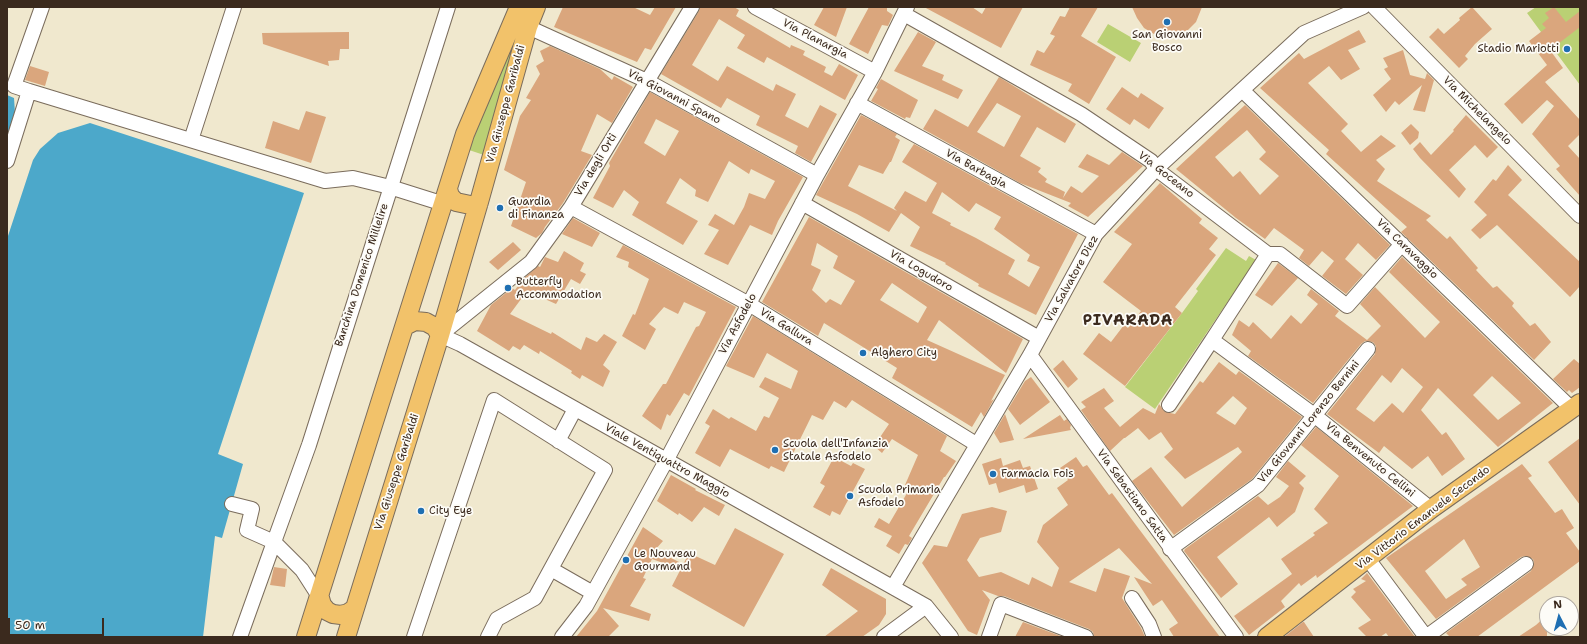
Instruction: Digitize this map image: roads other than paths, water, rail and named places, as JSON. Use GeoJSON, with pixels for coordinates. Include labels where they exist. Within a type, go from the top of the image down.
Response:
{"type":"FeatureCollection","features":[{"type":"Feature","properties":{"kind":"main road","name":"Via Giuseppe Garibaldi"},"geometry":{"type":"LineString","coordinates":[[306,637],[320,598],[465,134],[519,7]]}},
{"type":"Feature","properties":{"kind":"main road","name":"Via Giuseppe Garibaldi"},"geometry":{"type":"LineString","coordinates":[[346,637],[440,335],[528,27],[536,7]]}},
{"type":"Feature","properties":{"kind":"main road"},"geometry":{"type":"LineString","coordinates":[[502,48],[508,45],[513,46],[517,48],[520,56]]}},
{"type":"Feature","properties":{"kind":"main road"},"geometry":{"type":"LineString","coordinates":[[473,223],[472,218],[468,215],[452,210],[445,211],[444,203],[450,196],[456,202],[476,206],[479,202]]}},
{"type":"Feature","properties":{"kind":"main road"},"geometry":{"type":"LineString","coordinates":[[405,326],[415,321],[426,322],[435,327],[440,335]]}},
{"type":"Feature","properties":{"kind":"main road","name":"Via Vittorio Emanuele Secondo"},"geometry":{"type":"LineString","coordinates":[[1267,637],[1431,509],[1576,406]]}},
{"type":"Feature","properties":{"kind":"main road"},"geometry":{"type":"LineString","coordinates":[[320,598],[322,605],[327,611],[334,614],[348,614],[354,609]]}},
{"type":"Feature","properties":{"kind":"street"},"geometry":{"type":"LineString","coordinates":[[42,7],[14,86],[325,181],[354,178],[444,203]]}},
{"type":"Feature","properties":{"kind":"street"},"geometry":{"type":"LineString","coordinates":[[191,140],[234,7]]}},
{"type":"Feature","properties":{"kind":"street","name":"Banchina Domenico Millelire"},"geometry":{"type":"LineString","coordinates":[[240,637],[309,445],[448,7]]}},
{"type":"Feature","properties":{"kind":"street","name":"Via degli Orti"},"geometry":{"type":"LineString","coordinates":[[440,335],[531,262],[571,207],[692,7]]}},
{"type":"Feature","properties":{"kind":"street","name":"Via Planargia"},"geometry":{"type":"LineString","coordinates":[[755,7],[875,72]]}},
{"type":"Feature","properties":{"kind":"street","name":"Via Salvatore Diez"},"geometry":{"type":"LineString","coordinates":[[893,587],[976,444],[1030,355],[1096,234],[1156,169],[1304,33],[1363,7]]}},
{"type":"Feature","properties":{"kind":"street","name":"Via Michelangelo"},"geometry":{"type":"LineString","coordinates":[[1374,7],[1580,216]]}},
{"type":"Feature","properties":{"kind":"street","name":"Via Asfodelo"},"geometry":{"type":"LineString","coordinates":[[562,637],[586,606],[666,461],[817,175],[875,72],[905,11]]}},
{"type":"Feature","properties":{"kind":"street","name":"Via Goceano"},"geometry":{"type":"LineString","coordinates":[[905,11],[1081,114],[1151,161],[1156,169],[1268,254],[1280,254],[1347,306],[1402,244]]}},
{"type":"Feature","properties":{"kind":"street","name":"Via Giovanni Spano"},"geometry":{"type":"LineString","coordinates":[[528,27],[647,81],[817,175]]}},
{"type":"Feature","properties":{"kind":"street","name":"Via Caravaggio"},"geometry":{"type":"LineString","coordinates":[[1242,90],[1402,244],[1576,406]]}},
{"type":"Feature","properties":{"kind":"street"},"geometry":{"type":"LineString","coordinates":[[7,161],[29,91]]}},
{"type":"Feature","properties":{"kind":"street","name":"Via Barbagia"},"geometry":{"type":"LineString","coordinates":[[857,103],[1096,234]]}},
{"type":"Feature","properties":{"kind":"street","name":"Via Logudoro"},"geometry":{"type":"LineString","coordinates":[[802,204],[1039,338]]}},
{"type":"Feature","properties":{"kind":"street","name":"Via Gallura"},"geometry":{"type":"LineString","coordinates":[[571,207],[749,304],[976,444]]}},
{"type":"Feature","properties":{"kind":"street"},"geometry":{"type":"LineString","coordinates":[[1169,405],[1268,254]]}},
{"type":"Feature","properties":{"kind":"street","name":"Viale Ventiquattro Maggio"},"geometry":{"type":"LineString","coordinates":[[440,335],[460,344],[926,606]]}},
{"type":"Feature","properties":{"kind":"street","name":"Via Benvenuto Cellini"},"geometry":{"type":"LineString","coordinates":[[1212,340],[1314,416],[1431,509]]}},
{"type":"Feature","properties":{"kind":"street","name":"Via Giovanni Lorenzo Bernini"},"geometry":{"type":"LineString","coordinates":[[1170,549],[1258,485],[1368,349]]}},
{"type":"Feature","properties":{"kind":"street","name":"Via Sebastiano Satta"},"geometry":{"type":"LineString","coordinates":[[1030,355],[1170,549],[1236,637]]}},
{"type":"Feature","properties":{"kind":"street"},"geometry":{"type":"LineString","coordinates":[[414,637],[494,400],[605,470],[535,598],[497,619],[488,637]]}},
{"type":"Feature","properties":{"kind":"street"},"geometry":{"type":"LineString","coordinates":[[558,440],[575,409]]}},
{"type":"Feature","properties":{"kind":"street"},"geometry":{"type":"LineString","coordinates":[[232,504],[252,509],[247,530],[274,542],[302,570],[320,598]]}},
{"type":"Feature","properties":{"kind":"street"},"geometry":{"type":"LineString","coordinates":[[1368,559],[1426,637],[1526,564]]}},
{"type":"Feature","properties":{"kind":"street"},"geometry":{"type":"LineString","coordinates":[[551,568],[593,593]]}},
{"type":"Feature","properties":{"kind":"street"},"geometry":{"type":"LineString","coordinates":[[1132,598],[1149,624],[1154,637]]}},
{"type":"Feature","properties":{"kind":"street"},"geometry":{"type":"LineString","coordinates":[[989,637],[1000,604],[1086,637]]}},
{"type":"Feature","properties":{"kind":"street"},"geometry":{"type":"LineString","coordinates":[[884,637],[926,606],[951,637]]}},
{"type":"Feature","properties":{"kind":"water"},"geometry":{"type":"Polygon","coordinates":[[[7,95],[14,98],[15,113],[7,137],[7,95]]]}},
{"type":"Feature","properties":{"kind":"water"},"geometry":{"type":"Polygon","coordinates":[[[90,123],[304,193],[218,454],[243,464],[222,538],[215,536],[203,637],[7,637],[7,239],[33,160],[40,149],[58,133],[90,123]]]}},
{"type":"Feature","properties":{"kind":"place","name":"San Giovanni Bosco"},"geometry":{"type":"Point","coordinates":[1167,22]}},
{"type":"Feature","properties":{"kind":"place","name":"Stadio Mariotti"},"geometry":{"type":"Point","coordinates":[1567,49]}},
{"type":"Feature","properties":{"kind":"place","name":"Guardia di Finanza"},"geometry":{"type":"Point","coordinates":[500,208]}},
{"type":"Feature","properties":{"kind":"place","name":"Butterfly Accommodation"},"geometry":{"type":"Point","coordinates":[508,288]}},
{"type":"Feature","properties":{"kind":"place","name":"Alghero City"},"geometry":{"type":"Point","coordinates":[863,353]}},
{"type":"Feature","properties":{"kind":"place","name":"Scuola dell'Infanzia Statale Asfodelo"},"geometry":{"type":"Point","coordinates":[775,450]}},
{"type":"Feature","properties":{"kind":"place","name":"Farmacia Fois"},"geometry":{"type":"Point","coordinates":[993,474]}},
{"type":"Feature","properties":{"kind":"place","name":"Scuola Primaria Asfodelo"},"geometry":{"type":"Point","coordinates":[850,496]}},
{"type":"Feature","properties":{"kind":"place","name":"City Eye"},"geometry":{"type":"Point","coordinates":[421,511]}},
{"type":"Feature","properties":{"kind":"place","name":"Le Nouveau Gourmand"},"geometry":{"type":"Point","coordinates":[626,560]}},
{"type":"Feature","properties":{"kind":"district","name":"PIVARADA"},"geometry":{"type":"Point","coordinates":[1128,321]}}]}
